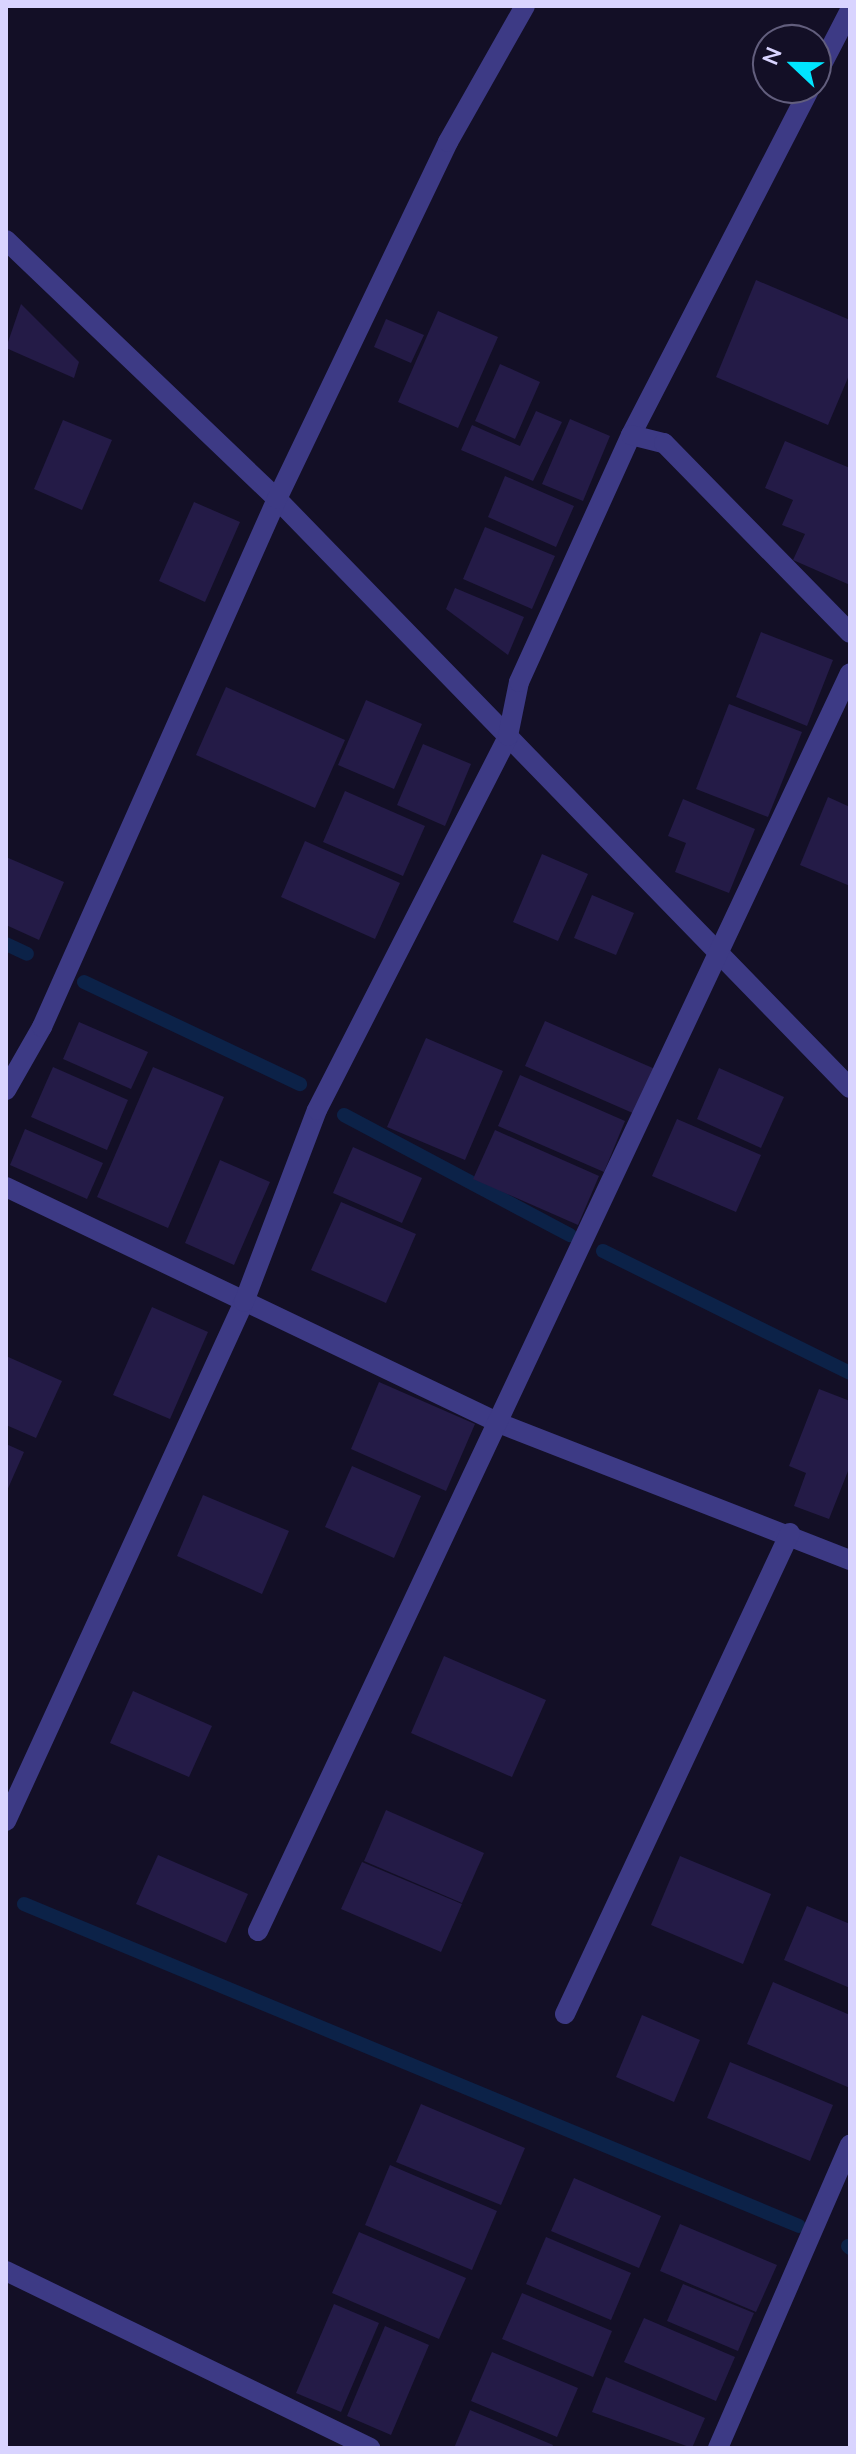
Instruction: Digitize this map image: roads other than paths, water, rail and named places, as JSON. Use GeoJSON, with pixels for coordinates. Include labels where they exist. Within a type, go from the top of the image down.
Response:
{"type":"FeatureCollection","features":[{"type":"Feature","properties":{"kind":"street"},"geometry":{"type":"LineString","coordinates":[[6,1090],[42,1027],[277,499],[448,142],[525,6]]}},
{"type":"Feature","properties":{"kind":"street"},"geometry":{"type":"LineString","coordinates":[[832,44],[850,9],[842,6]]}},
{"type":"Feature","properties":{"kind":"street"},"geometry":{"type":"LineString","coordinates":[[6,1821],[244,1302],[317,1110],[508,736],[519,682],[631,435],[802,104]]}},
{"type":"Feature","properties":{"kind":"street"},"geometry":{"type":"LineString","coordinates":[[7,244],[277,499],[850,1088]]}},
{"type":"Feature","properties":{"kind":"street"},"geometry":{"type":"LineString","coordinates":[[631,435],[664,443],[850,633]]}},
{"type":"Feature","properties":{"kind":"street"},"geometry":{"type":"LineString","coordinates":[[258,1931],[501,1424],[850,673]]}},
{"type":"Feature","properties":{"kind":"street"},"geometry":{"type":"LineString","coordinates":[[6,1187],[501,1424],[790,1533],[850,1560]]}},
{"type":"Feature","properties":{"kind":"street"},"geometry":{"type":"LineString","coordinates":[[565,2014],[790,1533]]}},
{"type":"Feature","properties":{"kind":"street"},"geometry":{"type":"LineString","coordinates":[[718,2448],[850,2145]]}},
{"type":"Feature","properties":{"kind":"street"},"geometry":{"type":"LineString","coordinates":[[6,2271],[370,2448]]}},
{"type":"Feature","properties":{"kind":"waterway"},"geometry":{"type":"LineString","coordinates":[[6,944],[27,954]]}},
{"type":"Feature","properties":{"kind":"waterway"},"geometry":{"type":"LineString","coordinates":[[84,982],[300,1084]]}},
{"type":"Feature","properties":{"kind":"waterway"},"geometry":{"type":"LineString","coordinates":[[344,1115],[570,1235]]}},
{"type":"Feature","properties":{"kind":"waterway"},"geometry":{"type":"LineString","coordinates":[[603,1251],[850,1373]]}},
{"type":"Feature","properties":{"kind":"waterway"},"geometry":{"type":"LineString","coordinates":[[24,1904],[799,2226]]}}]}
